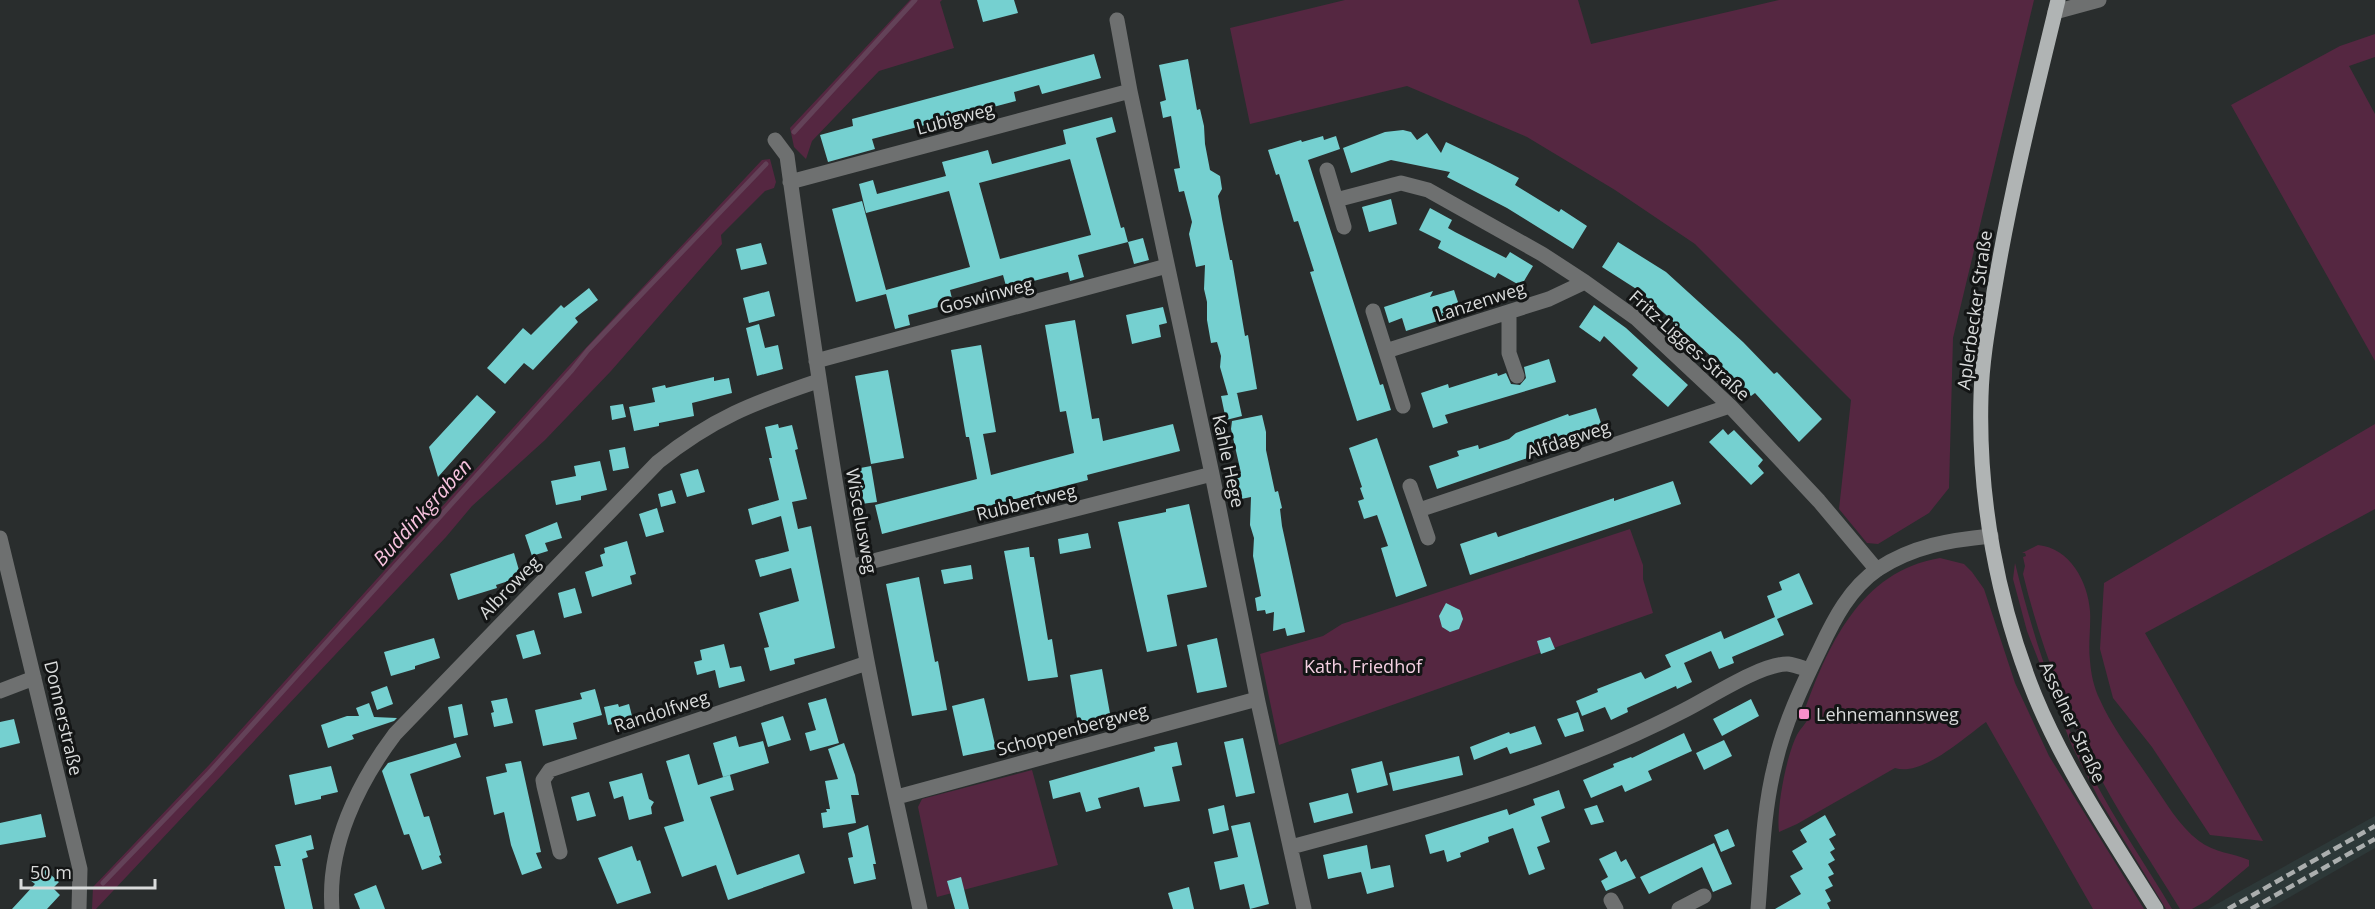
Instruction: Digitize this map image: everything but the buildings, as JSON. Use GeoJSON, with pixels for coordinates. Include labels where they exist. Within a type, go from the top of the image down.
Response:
{"type":"FeatureCollection","features":[{"type":"Feature","properties":{"kind":"main road","name":"Aplerbecker Straße"},"geometry":{"type":"LineString","coordinates":[[1991,536],[1983,463],[1981,395],[1984,349],[2002,244],[2056,6]]}},
{"type":"Feature","properties":{"kind":"main road","name":"Asselner Straße"},"geometry":{"type":"LineString","coordinates":[[1991,536],[2006,608],[2027,675],[2042,712],[2082,788],[2156,909]]}},
{"type":"Feature","properties":{"kind":"street"},"geometry":{"type":"LineString","coordinates":[[2056,6],[2099,0]]}},
{"type":"Feature","properties":{"kind":"street","name":"Kahle Hege"},"geometry":{"type":"LineString","coordinates":[[1117,20],[1257,699],[1304,909]]}},
{"type":"Feature","properties":{"kind":"street","name":"Lubigweg"},"geometry":{"type":"LineString","coordinates":[[790,182],[1130,91]]}},
{"type":"Feature","properties":{"kind":"street","name":"Wiscelusweg"},"geometry":{"type":"LineString","coordinates":[[775,140],[787,156],[818,381],[850,567],[867,663],[920,909]]}},
{"type":"Feature","properties":{"kind":"street"},"geometry":{"type":"LineString","coordinates":[[1327,170],[1344,227]]}},
{"type":"Feature","properties":{"kind":"street","name":"Fritz-Ligges-Straße"},"geometry":{"type":"LineString","coordinates":[[1336,201],[1401,183],[1428,190],[1542,254],[1585,282],[1637,319],[1730,406],[1819,501],[1877,570]]}},
{"type":"Feature","properties":{"kind":"street","name":"Goswinweg"},"geometry":{"type":"LineString","coordinates":[[816,361],[1167,266]]}},
{"type":"Feature","properties":{"kind":"street","name":"Lanzenweg"},"geometry":{"type":"LineString","coordinates":[[1386,351],[1549,299],[1585,282]]}},
{"type":"Feature","properties":{"kind":"street"},"geometry":{"type":"LineString","coordinates":[[1373,311],[1403,406]]}},
{"type":"Feature","properties":{"kind":"street"},"geometry":{"type":"LineString","coordinates":[[1509,312],[1509,353],[1517,376]]}},
{"type":"Feature","properties":{"kind":"street","name":"Albroweg"},"geometry":{"type":"LineString","coordinates":[[332,909],[335,865],[344,827],[359,789],[374,761],[395,734],[658,462],[700,430],[721,418],[766,398],[818,381]]}},
{"type":"Feature","properties":{"kind":"street","name":"Alfdagweg"},"geometry":{"type":"LineString","coordinates":[[1419,510],[1730,406]]}},
{"type":"Feature","properties":{"kind":"street","name":"Rubbertweg"},"geometry":{"type":"LineString","coordinates":[[850,567],[1212,474]]}},
{"type":"Feature","properties":{"kind":"street"},"geometry":{"type":"LineString","coordinates":[[1410,486],[1428,538]]}},
{"type":"Feature","properties":{"kind":"street"},"geometry":{"type":"LineString","coordinates":[[1758,909],[1765,825],[1775,763],[1792,711],[1830,627],[1851,594],[1877,570],[1909,552],[1930,544],[1991,536]]}},
{"type":"Feature","properties":{"kind":"street","name":"Donnerstraße"},"geometry":{"type":"LineString","coordinates":[[0,537],[80,870],[80,902]]}},
{"type":"Feature","properties":{"kind":"street","name":"Randolfweg"},"geometry":{"type":"LineString","coordinates":[[560,852],[543,780],[550,770],[867,663]]}},
{"type":"Feature","properties":{"kind":"street"},"geometry":{"type":"LineString","coordinates":[[1291,847],[1408,817],[1490,792],[1536,775],[1644,730],[1776,665],[1788,664],[1810,670]]}},
{"type":"Feature","properties":{"kind":"street"},"geometry":{"type":"LineString","coordinates":[[0,691],[34,678]]}},
{"type":"Feature","properties":{"kind":"street","name":"Schoppenbergweg"},"geometry":{"type":"LineString","coordinates":[[897,797],[1257,699]]}},
{"type":"Feature","properties":{"kind":"street"},"geometry":{"type":"LineString","coordinates":[[1679,909],[1704,896]]}},
{"type":"Feature","properties":{"kind":"street"},"geometry":{"type":"LineString","coordinates":[[66,909],[80,902]]}},
{"type":"Feature","properties":{"kind":"shaded area"},"geometry":{"type":"Polygon","coordinates":[[[2375,816],[2375,848],[2269,909],[2208,909],[2375,816]]]}},
{"type":"Feature","properties":{"kind":"green space"},"geometry":{"type":"Polygon","coordinates":[[[910,0],[942,0],[940,2],[954,48],[879,71],[812,141],[806,159],[794,147],[790,128],[910,0]]]}},
{"type":"Feature","properties":{"kind":"green space"},"geometry":{"type":"Polygon","coordinates":[[[1345,0],[1578,0],[1591,44],[1779,0],[2034,0],[1953,338],[1949,488],[1929,513],[1878,544],[1867,543],[1839,509],[1851,400],[1695,244],[1615,190],[1527,137],[1407,86],[1250,124],[1230,28],[1345,0]]]}},
{"type":"Feature","properties":{"kind":"green space"},"geometry":{"type":"Polygon","coordinates":[[[2375,34],[2375,57],[2349,66],[2375,114],[2375,361],[2231,105],[2340,46],[2375,34]]]}},
{"type":"Feature","properties":{"kind":"green space"},"geometry":{"type":"Polygon","coordinates":[[[770,159],[776,182],[774,188],[765,191],[721,235],[722,244],[611,371],[545,440],[472,506],[446,537],[96,909],[92,909],[93,887],[210,764],[567,368],[762,160],[770,159]]]}},
{"type":"Feature","properties":{"kind":"green space"},"geometry":{"type":"Polygon","coordinates":[[[2375,424],[2375,509],[2145,633],[2263,841],[2210,835],[2152,747],[2113,698],[2100,649],[2104,583],[2375,424]]]}},
{"type":"Feature","properties":{"kind":"green space","name":"Kath. Friedhof"},"geometry":{"type":"Polygon","coordinates":[[[1630,529],[1643,565],[1643,579],[1653,613],[1279,745],[1260,654],[1323,636],[1342,624],[1630,529]]]}},
{"type":"Feature","properties":{"kind":"green space"},"geometry":{"type":"Polygon","coordinates":[[[2038,545],[2059,552],[2068,560],[2086,589],[2090,611],[2089,655],[2093,681],[2105,711],[2124,741],[2173,813],[2192,835],[2211,848],[2249,860],[2249,866],[2208,900],[2192,909],[2180,909],[2130,829],[2101,779],[2066,704],[2046,653],[2023,574],[2025,566],[2023,557],[2026,556],[2022,553],[2038,545]]]}},
{"type":"Feature","properties":{"kind":"green space"},"geometry":{"type":"Polygon","coordinates":[[[1940,558],[1964,564],[1984,589],[2015,683],[2049,756],[2144,909],[2093,909],[1986,722],[1955,746],[1930,761],[1918,767],[1895,768],[1779,832],[1780,798],[1792,746],[1808,719],[1803,715],[1812,689],[1836,639],[1850,616],[1868,595],[1888,578],[1912,566],[1940,558]]]}},
{"type":"Feature","properties":{"kind":"green space"},"geometry":{"type":"Polygon","coordinates":[[[2015,563],[2038,645],[2067,725],[2101,793],[2172,909],[2166,909],[2099,799],[2072,746],[2027,631],[2013,579],[2015,563]]]}},
{"type":"Feature","properties":{"kind":"green space"},"geometry":{"type":"Polygon","coordinates":[[[1032,770],[1058,865],[937,897],[918,807],[922,799],[1032,770]]]}},
{"type":"Feature","properties":{"kind":"waterway","name":"Buddinkgraben"},"geometry":{"type":"LineString","coordinates":[[794,132],[915,0]]}},
{"type":"Feature","properties":{"kind":"waterway","name":"Buddinkgraben"},"geometry":{"type":"LineString","coordinates":[[103,883],[209,773],[588,350],[766,164]]}},
{"type":"Feature","properties":{"kind":"railway"},"geometry":{"type":"LineString","coordinates":[[2228,909],[2375,826]]}},
{"type":"Feature","properties":{"kind":"railway"},"geometry":{"type":"LineString","coordinates":[[2251,909],[2375,839]]}},
{"type":"Feature","properties":{"kind":"place","name":"Lehnemannsweg"},"geometry":{"type":"Point","coordinates":[1804,714]}}]}
